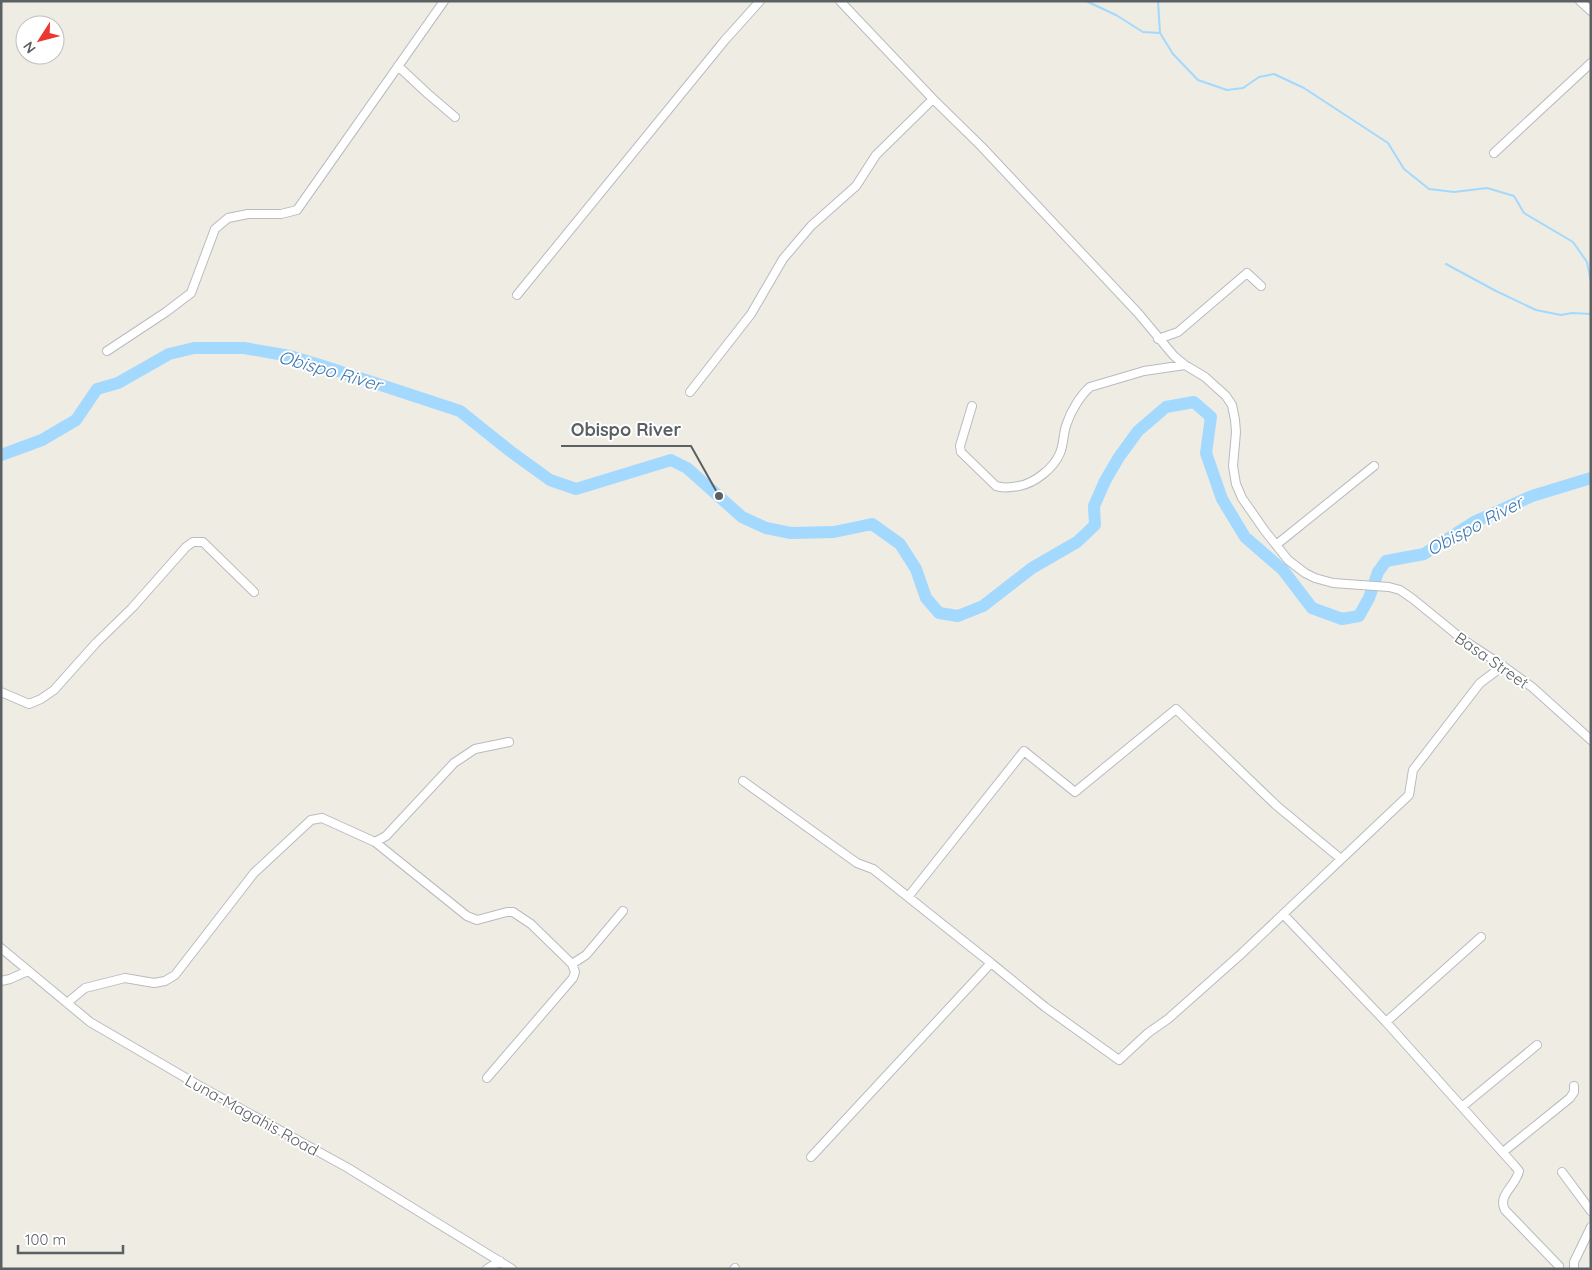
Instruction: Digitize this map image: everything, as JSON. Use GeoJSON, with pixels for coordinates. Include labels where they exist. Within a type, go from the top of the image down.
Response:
{"type":"FeatureCollection","features":[{"type":"Feature","properties":{"kind":"street"},"geometry":{"type":"LineString","coordinates":[[107,351],[191,293],[215,229],[228,218],[248,214],[282,214],[297,210],[444,1]]}},
{"type":"Feature","properties":{"kind":"street"},"geometry":{"type":"LineString","coordinates":[[517,296],[725,40],[760,1]]}},
{"type":"Feature","properties":{"kind":"street"},"geometry":{"type":"LineString","coordinates":[[840,1],[933,99],[981,146],[1138,313],[1174,356],[1205,377],[1226,396],[1232,405],[1236,432],[1233,466],[1236,484],[1242,498],[1264,531],[1276,545],[1374,466]]}},
{"type":"Feature","properties":{"kind":"street"},"geometry":{"type":"LineString","coordinates":[[1580,1],[1591,10]]}},
{"type":"Feature","properties":{"kind":"street"},"geometry":{"type":"LineString","coordinates":[[1494,153],[1591,63]]}},
{"type":"Feature","properties":{"kind":"street"},"geometry":{"type":"LineString","coordinates":[[398,66],[455,117]]}},
{"type":"Feature","properties":{"kind":"street"},"geometry":{"type":"LineString","coordinates":[[690,392],[751,314],[783,259],[811,226],[856,186],[876,155],[933,99]]}},
{"type":"Feature","properties":{"kind":"street"},"geometry":{"type":"LineString","coordinates":[[1158,338],[1178,332],[1247,273],[1261,286]]}},
{"type":"Feature","properties":{"kind":"street"},"geometry":{"type":"LineString","coordinates":[[972,406],[960,446],[962,452],[996,486],[1002,489],[1028,484],[1036,480],[1056,461],[1067,421],[1084,392],[1090,387],[1144,371],[1185,365]]}},
{"type":"Feature","properties":{"kind":"street"},"geometry":{"type":"LineString","coordinates":[[1,692],[29,704],[41,699],[54,690],[96,643],[132,608],[186,547],[193,542],[202,542],[254,592]]}},
{"type":"Feature","properties":{"kind":"street","name":"Basa Street"},"geometry":{"type":"LineString","coordinates":[[1276,545],[1288,560],[1315,578],[1333,583],[1389,587],[1400,590],[1462,639],[1532,688],[1591,740]]}},
{"type":"Feature","properties":{"kind":"street"},"geometry":{"type":"LineString","coordinates":[[743,781],[856,863],[873,869],[1045,1007],[1120,1060],[1148,1033],[1168,1019],[1226,968],[1410,795],[1413,770],[1480,683],[1503,666]]}},
{"type":"Feature","properties":{"kind":"street"},"geometry":{"type":"LineString","coordinates":[[908,897],[1024,751],[1075,792],[1176,709],[1277,806],[1341,860]]}},
{"type":"Feature","properties":{"kind":"street"},"geometry":{"type":"LineString","coordinates":[[375,842],[386,836],[454,763],[475,749],[509,742]]}},
{"type":"Feature","properties":{"kind":"street"},"geometry":{"type":"LineString","coordinates":[[67,1003],[85,988],[125,978],[154,983],[165,981],[175,974],[254,873],[311,820],[322,818],[375,842],[467,916],[477,920],[513,912],[531,924],[572,964],[575,972],[573,978],[487,1078]]}},
{"type":"Feature","properties":{"kind":"street"},"geometry":{"type":"LineString","coordinates":[[572,964],[586,955],[624,911]]}},
{"type":"Feature","properties":{"kind":"street"},"geometry":{"type":"LineString","coordinates":[[1283,914],[1463,1106],[1518,1171],[1518,1176],[1502,1199],[1502,1205],[1559,1268]]}},
{"type":"Feature","properties":{"kind":"street"},"geometry":{"type":"LineString","coordinates":[[1386,1022],[1481,937]]}},
{"type":"Feature","properties":{"kind":"street","name":"Luna-Magahis Road"},"geometry":{"type":"LineString","coordinates":[[1,948],[90,1022],[198,1085],[348,1168],[512,1269]]}},
{"type":"Feature","properties":{"kind":"street"},"geometry":{"type":"LineString","coordinates":[[811,1157],[991,963]]}},
{"type":"Feature","properties":{"kind":"street"},"geometry":{"type":"LineString","coordinates":[[1,982],[28,971]]}},
{"type":"Feature","properties":{"kind":"street"},"geometry":{"type":"LineString","coordinates":[[1463,1106],[1537,1045]]}},
{"type":"Feature","properties":{"kind":"street"},"geometry":{"type":"LineString","coordinates":[[1503,1152],[1570,1098],[1574,1092],[1574,1086]]}},
{"type":"Feature","properties":{"kind":"street"},"geometry":{"type":"LineString","coordinates":[[1562,1172],[1591,1211]]}},
{"type":"Feature","properties":{"kind":"street"},"geometry":{"type":"LineString","coordinates":[[1574,1269],[1574,1262],[1591,1227]]}},
{"type":"Feature","properties":{"kind":"street"},"geometry":{"type":"LineString","coordinates":[[487,1269],[500,1261]]}},
{"type":"Feature","properties":{"kind":"waterway"},"geometry":{"type":"LineString","coordinates":[[1086,1],[1116,15],[1143,32],[1160,33]]}},
{"type":"Feature","properties":{"kind":"waterway"},"geometry":{"type":"LineString","coordinates":[[1158,1],[1160,33],[1173,54],[1198,80],[1227,90],[1243,88],[1259,77],[1274,74],[1304,88],[1388,143],[1404,169],[1429,189],[1454,192],[1487,188],[1514,196],[1524,213],[1573,242],[1587,262],[1591,282]]}},
{"type":"Feature","properties":{"kind":"waterway"},"geometry":{"type":"LineString","coordinates":[[1446,264],[1536,310],[1561,315],[1572,313],[1591,314]]}},
{"type":"Feature","properties":{"kind":"waterway","name":"Obispo River"},"geometry":{"type":"LineString","coordinates":[[1,455],[42,440],[76,420],[97,389],[118,383],[169,354],[194,348],[244,348],[290,356],[460,411],[550,480],[576,489],[671,460],[687,468],[742,517],[766,528],[791,533],[834,532],[872,524],[900,544],[916,569],[926,598],[939,613],[958,616],[983,606],[1032,568],[1077,542],[1095,525],[1094,506],[1105,481],[1119,457],[1138,431],[1166,407],[1194,402],[1211,417],[1206,453],[1222,499],[1245,537],[1283,570],[1312,608],[1342,619],[1359,616],[1369,598],[1378,572],[1386,561],[1424,554],[1474,522],[1532,496],[1591,478]]}},
{"type":"Feature","properties":{"kind":"place","name":"Obispo River"},"geometry":{"type":"Point","coordinates":[719,496]}}]}
